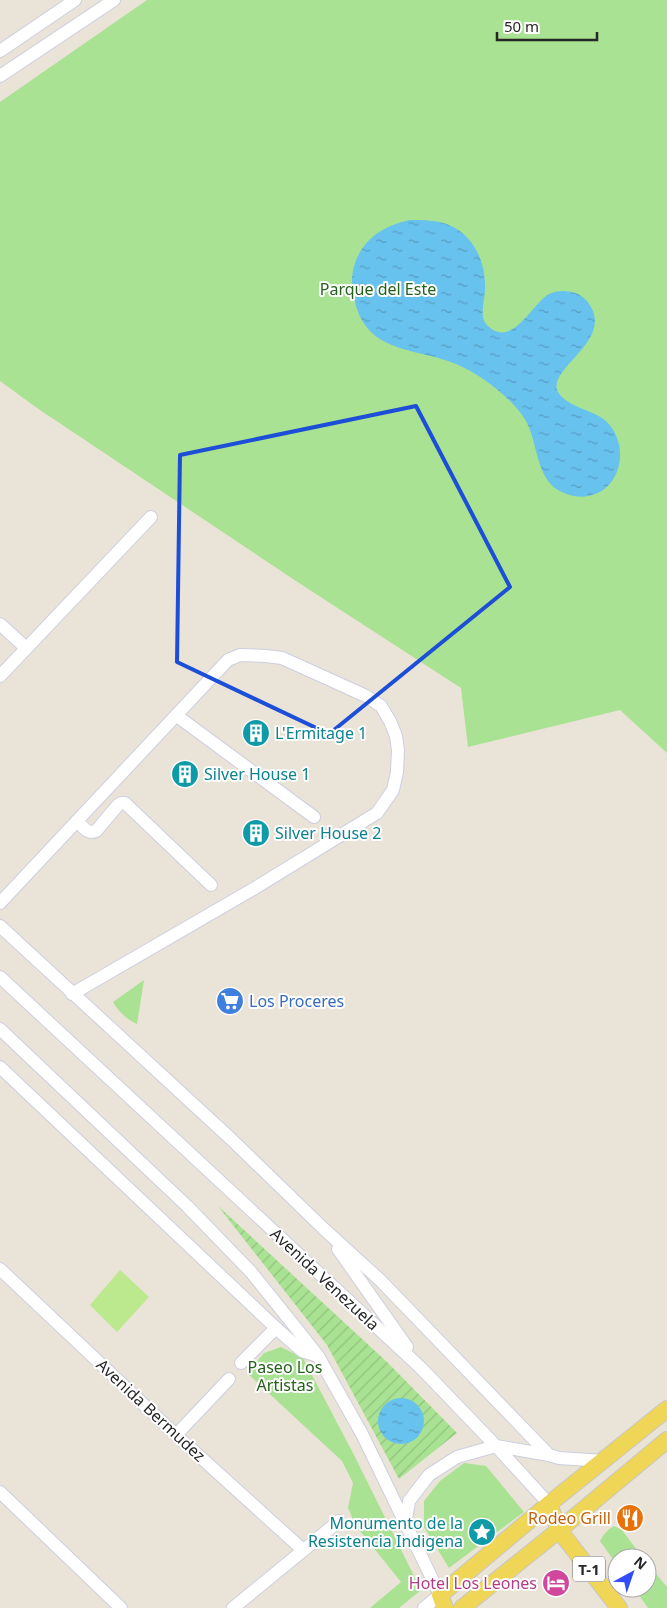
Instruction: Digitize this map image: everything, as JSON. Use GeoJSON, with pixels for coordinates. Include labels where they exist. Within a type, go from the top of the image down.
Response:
{"type":"FeatureCollection","features":[{"type":"Feature","properties":{"kind":"main road"},"geometry":{"type":"LineString","coordinates":[[443,1602],[549,1504],[667,1409]]}},
{"type":"Feature","properties":{"kind":"main road"},"geometry":{"type":"LineString","coordinates":[[462,1608],[667,1440]]}},
{"type":"Feature","properties":{"kind":"main road","name":"Avenida Venezuela"},"geometry":{"type":"LineString","coordinates":[[549,1504],[559,1530],[619,1608]]}},
{"type":"Feature","properties":{"kind":"street"},"geometry":{"type":"LineString","coordinates":[[0,51],[76,0]]}},
{"type":"Feature","properties":{"kind":"street"},"geometry":{"type":"LineString","coordinates":[[0,76],[114,0]]}},
{"type":"Feature","properties":{"kind":"street"},"geometry":{"type":"LineString","coordinates":[[0,676],[151,517]]}},
{"type":"Feature","properties":{"kind":"street"},"geometry":{"type":"LineString","coordinates":[[0,624],[26,648]]}},
{"type":"Feature","properties":{"kind":"street"},"geometry":{"type":"LineString","coordinates":[[0,903],[228,660],[240,655],[282,658],[366,696],[381,706],[396,736],[398,750],[393,790],[376,813],[254,888],[72,994]]}},
{"type":"Feature","properties":{"kind":"street"},"geometry":{"type":"LineString","coordinates":[[177,716],[314,817]]}},
{"type":"Feature","properties":{"kind":"street"},"geometry":{"type":"LineString","coordinates":[[77,821],[92,833],[96,831],[118,805],[125,803],[211,885]]}},
{"type":"Feature","properties":{"kind":"street"},"geometry":{"type":"LineString","coordinates":[[0,926],[231,1139],[380,1280],[549,1455]]}},
{"type":"Feature","properties":{"kind":"street","name":"Avenida Venezuela"},"geometry":{"type":"LineString","coordinates":[[0,977],[421,1368],[549,1504]]}},
{"type":"Feature","properties":{"kind":"street"},"geometry":{"type":"LineString","coordinates":[[0,1029],[188,1206],[251,1272],[318,1356],[362,1434],[443,1602],[424,1608]]}},
{"type":"Feature","properties":{"kind":"street"},"geometry":{"type":"LineString","coordinates":[[0,1067],[276,1328],[302,1351],[318,1356]]}},
{"type":"Feature","properties":{"kind":"street"},"geometry":{"type":"LineString","coordinates":[[325,1230],[421,1368]]}},
{"type":"Feature","properties":{"kind":"street","name":"Avenida Bermudez"},"geometry":{"type":"LineString","coordinates":[[0,1269],[176,1435],[303,1550]]}},
{"type":"Feature","properties":{"kind":"street"},"geometry":{"type":"LineString","coordinates":[[241,1363],[276,1328]]}},
{"type":"Feature","properties":{"kind":"street"},"geometry":{"type":"LineString","coordinates":[[176,1435],[229,1379]]}},
{"type":"Feature","properties":{"kind":"street"},"geometry":{"type":"LineString","coordinates":[[406,1525],[410,1501],[429,1475],[457,1457],[496,1446],[559,1458],[604,1461]]}},
{"type":"Feature","properties":{"kind":"street"},"geometry":{"type":"LineString","coordinates":[[0,1492],[121,1608]]}},
{"type":"Feature","properties":{"kind":"street"},"geometry":{"type":"LineString","coordinates":[[232,1608],[338,1521]]}},
{"type":"Feature","properties":{"kind":"highlighted area"},"geometry":{"type":"Polygon","coordinates":[[[416,406],[510,587],[329,734],[177,662],[180,455],[416,406]]]}},
{"type":"Feature","properties":{"kind":"green space","name":"Parque del Este"},"geometry":{"type":"Polygon","coordinates":[[[147,0],[667,0],[667,753],[620,710],[468,747],[461,688],[299,583],[37,408],[0,381],[0,102],[147,0]]]}},
{"type":"Feature","properties":{"kind":"green space"},"geometry":{"type":"Polygon","coordinates":[[[144,980],[137,1024],[123,1015],[113,1002],[144,980]]]}},
{"type":"Feature","properties":{"kind":"green space"},"geometry":{"type":"Polygon","coordinates":[[[218,1206],[388,1363],[457,1433],[399,1479],[327,1345],[218,1206]]]}},
{"type":"Feature","properties":{"kind":"green space"},"geometry":{"type":"Polygon","coordinates":[[[120,1270],[149,1297],[117,1332],[90,1305],[120,1270]]]}},
{"type":"Feature","properties":{"kind":"green space","name":"Paseo Los Artistas"},"geometry":{"type":"Polygon","coordinates":[[[281,1347],[303,1358],[421,1590],[399,1608],[370,1608],[401,1582],[356,1526],[348,1508],[353,1483],[342,1461],[247,1373],[264,1353],[281,1347]]]}},
{"type":"Feature","properties":{"kind":"green space"},"geometry":{"type":"Polygon","coordinates":[[[464,1463],[486,1466],[524,1512],[449,1568],[424,1527],[424,1501],[440,1481],[464,1463]]]}},
{"type":"Feature","properties":{"kind":"green space"},"geometry":{"type":"Polygon","coordinates":[[[614,1526],[622,1530],[636,1548],[607,1548],[607,1551],[600,1541],[609,1529],[614,1526]]]}},
{"type":"Feature","properties":{"kind":"green space"},"geometry":{"type":"Polygon","coordinates":[[[657,1575],[667,1587],[667,1608],[648,1608],[641,1598],[657,1598],[657,1575]]]}},
{"type":"Feature","properties":{"kind":"water"},"geometry":{"type":"Polygon","coordinates":[[[410,220],[444,223],[458,230],[472,243],[481,260],[485,279],[483,318],[488,326],[496,331],[505,332],[513,329],[540,301],[552,293],[574,292],[586,300],[594,314],[594,327],[589,340],[562,373],[557,383],[558,392],[562,397],[574,405],[602,418],[607,422],[619,442],[619,465],[615,476],[609,485],[600,492],[579,497],[555,488],[549,482],[540,465],[529,427],[524,417],[512,403],[486,381],[456,364],[397,347],[384,341],[372,333],[363,322],[356,306],[352,284],[353,268],[359,254],[376,234],[392,225],[410,220]]]}},
{"type":"Feature","properties":{"kind":"water"},"geometry":{"type":"Polygon","coordinates":[[[401,1398],[414,1402],[420,1408],[424,1421],[420,1434],[414,1440],[401,1444],[388,1440],[382,1434],[378,1421],[382,1408],[388,1402],[401,1398]]]}},
{"type":"Feature","properties":{"kind":"place","name":"L'Ermitage 1"},"geometry":{"type":"Point","coordinates":[256,733]}},
{"type":"Feature","properties":{"kind":"place","name":"Silver House 1"},"geometry":{"type":"Point","coordinates":[185,774]}},
{"type":"Feature","properties":{"kind":"place","name":"Silver House 2"},"geometry":{"type":"Point","coordinates":[256,833]}},
{"type":"Feature","properties":{"kind":"place","name":"Los Proceres"},"geometry":{"type":"Point","coordinates":[230,1001]}},
{"type":"Feature","properties":{"kind":"place","name":"Rodeo Grill"},"geometry":{"type":"Point","coordinates":[630,1518]}},
{"type":"Feature","properties":{"kind":"place","name":"Monumento de la Resistencia Indigena"},"geometry":{"type":"Point","coordinates":[482,1532]}},
{"type":"Feature","properties":{"kind":"place","name":"Hotel Los Leones"},"geometry":{"type":"Point","coordinates":[556,1583]}}]}
